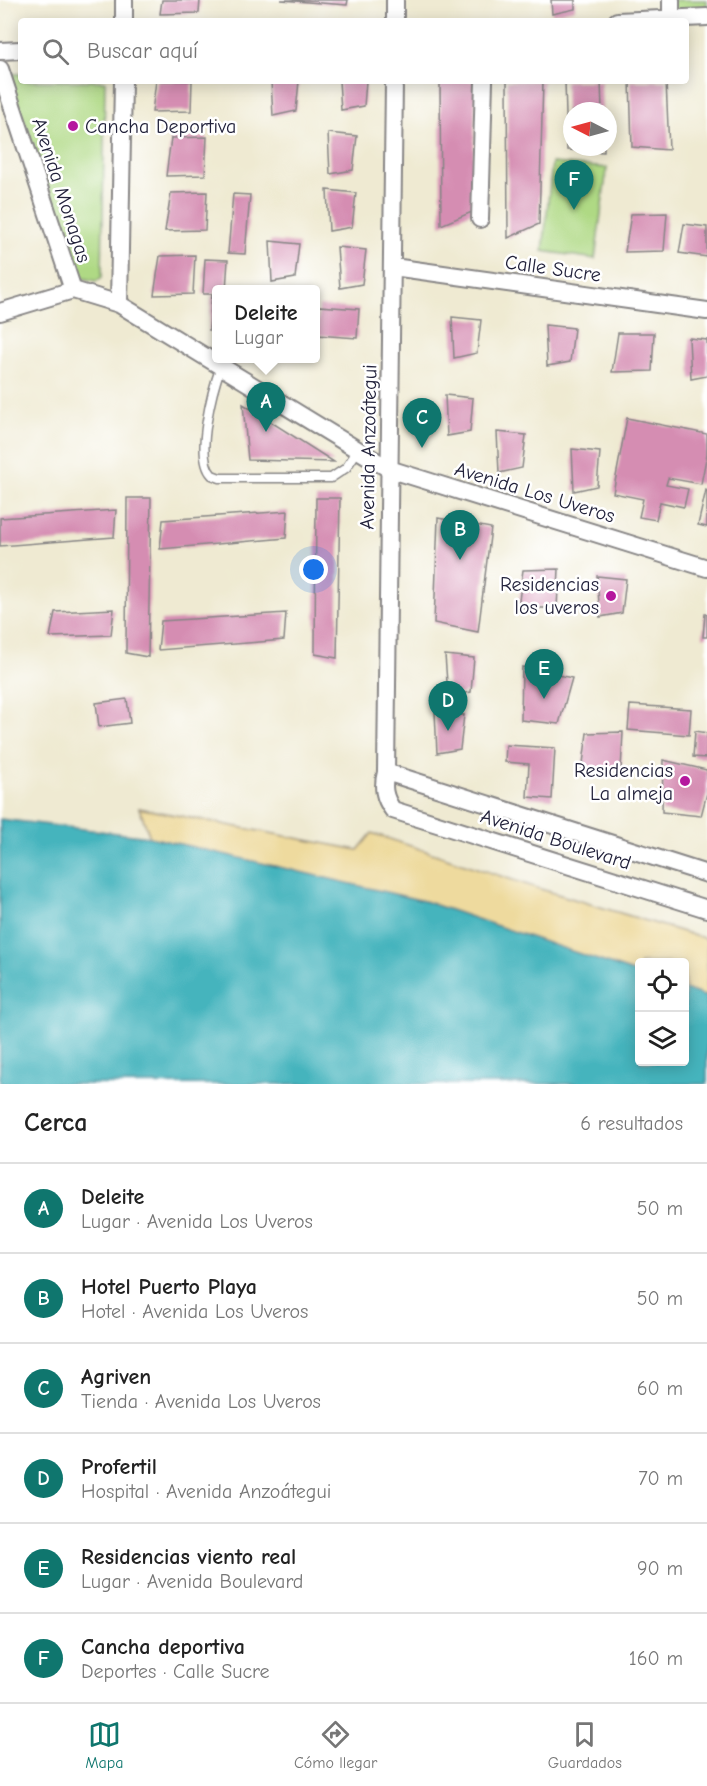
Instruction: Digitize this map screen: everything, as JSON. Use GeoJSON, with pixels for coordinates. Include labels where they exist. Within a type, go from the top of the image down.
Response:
{"type":"FeatureCollection","features":[{"type":"Feature","properties":{"kind":"street"},"geometry":{"type":"LineString","coordinates":[[124,0],[124,18]]}},
{"type":"Feature","properties":{"kind":"street"},"geometry":{"type":"LineString","coordinates":[[395,0],[395,18]]}},
{"type":"Feature","properties":{"kind":"street"},"geometry":{"type":"LineString","coordinates":[[671,0],[671,17]]}},
{"type":"Feature","properties":{"kind":"street"},"geometry":{"type":"LineString","coordinates":[[658,18],[707,17]]}},
{"type":"Feature","properties":{"kind":"street"},"geometry":{"type":"LineString","coordinates":[[0,51],[18,50]]}},
{"type":"Feature","properties":{"kind":"street","name":"Avenida Monagas"},"geometry":{"type":"LineString","coordinates":[[0,69],[73,290]]}},
{"type":"Feature","properties":{"kind":"street"},"geometry":{"type":"LineString","coordinates":[[119,304],[123,84]]}},
{"type":"Feature","properties":{"kind":"street","name":"Avenida Anzoátegui"},"geometry":{"type":"LineString","coordinates":[[393,810],[387,802],[383,784],[386,772],[394,84]]}},
{"type":"Feature","properties":{"kind":"street"},"geometry":{"type":"LineString","coordinates":[[480,219],[484,84]]}},
{"type":"Feature","properties":{"kind":"street","name":"Calle Sucre"},"geometry":{"type":"LineString","coordinates":[[393,267],[707,311]]}},
{"type":"Feature","properties":{"kind":"street"},"geometry":{"type":"LineString","coordinates":[[0,312],[73,290]]}},
{"type":"Feature","properties":{"kind":"street","name":"Avenida Los Uveros"},"geometry":{"type":"LineString","coordinates":[[73,290],[119,304],[212,361]]}},
{"type":"Feature","properties":{"kind":"street","name":"Avenida Los Uveros"},"geometry":{"type":"LineString","coordinates":[[216,363],[388,469],[707,568]]}},
{"type":"Feature","properties":{"kind":"street"},"geometry":{"type":"LineString","coordinates":[[386,772],[707,874]]}},
{"type":"Feature","properties":{"kind":"street","name":"Avenida Boulevard"},"geometry":{"type":"LineString","coordinates":[[393,810],[707,909]]}},
{"type":"Feature","properties":{"kind":"lane"},"geometry":{"type":"LineString","coordinates":[[221,366],[212,389],[209,406],[205,460],[212,475],[220,478],[331,478],[346,468],[358,450]]}},
{"type":"Feature","properties":{"kind":"green space"},"geometry":{"type":"Polygon","coordinates":[[[671,0],[707,0],[707,17],[671,17],[671,0]]]}},
{"type":"Feature","properties":{"kind":"green space"},"geometry":{"type":"Polygon","coordinates":[[[12,74],[18,74],[18,84],[105,84],[102,277],[96,281],[82,278],[78,271],[10,82],[12,74]]]}},
{"type":"Feature","properties":{"kind":"green space"},"geometry":{"type":"Polygon","coordinates":[[[552,163],[607,168],[595,259],[543,251],[552,163]]]}},
{"type":"Feature","properties":{"kind":"sand"},"geometry":{"type":"Polygon","coordinates":[[[139,808],[358,850],[372,833],[537,888],[707,939],[707,997],[689,990],[689,958],[635,958],[635,973],[424,901],[150,837],[139,808]]]}},
{"type":"Feature","properties":{"kind":"water"},"geometry":{"type":"Polygon","coordinates":[[[0,819],[150,837],[424,901],[635,973],[635,1066],[689,1066],[689,990],[707,997],[707,1084],[0,1084],[0,819]]]}},
{"type":"Feature","properties":{"kind":"building"},"geometry":{"type":"Polygon","coordinates":[[[162,0],[200,0],[199,13],[160,14],[162,0]]]}},
{"type":"Feature","properties":{"kind":"building"},"geometry":{"type":"Polygon","coordinates":[[[281,0],[348,0],[347,5],[281,0]]]}},
{"type":"Feature","properties":{"kind":"building"},"geometry":{"type":"Polygon","coordinates":[[[551,0],[575,0],[575,9],[552,14],[551,0]]]}},
{"type":"Feature","properties":{"kind":"building"},"geometry":{"type":"Polygon","coordinates":[[[156,84],[192,84],[191,111],[152,112],[156,84]]]}},
{"type":"Feature","properties":{"kind":"building"},"geometry":{"type":"Polygon","coordinates":[[[271,84],[299,84],[296,111],[273,116],[271,84]]]}},
{"type":"Feature","properties":{"kind":"building"},"geometry":{"type":"Polygon","coordinates":[[[339,84],[366,84],[364,106],[341,110],[339,84]]]}},
{"type":"Feature","properties":{"kind":"building"},"geometry":{"type":"Polygon","coordinates":[[[440,84],[476,84],[472,212],[441,225],[440,84]]]}},
{"type":"Feature","properties":{"kind":"building"},"geometry":{"type":"Polygon","coordinates":[[[507,84],[543,84],[539,224],[508,238],[507,84]]]}},
{"type":"Feature","properties":{"kind":"building"},"geometry":{"type":"Polygon","coordinates":[[[565,84],[601,84],[602,102],[566,102],[565,84]]]}},
{"type":"Feature","properties":{"kind":"building"},"geometry":{"type":"Polygon","coordinates":[[[630,84],[666,84],[669,150],[632,147],[630,84]]]}},
{"type":"Feature","properties":{"kind":"building"},"geometry":{"type":"Polygon","coordinates":[[[328,133],[357,136],[353,170],[330,174],[328,133]]]}},
{"type":"Feature","properties":{"kind":"building"},"geometry":{"type":"Polygon","coordinates":[[[207,137],[205,175],[166,176],[171,138],[207,137]]]}},
{"type":"Feature","properties":{"kind":"building"},"geometry":{"type":"Polygon","coordinates":[[[327,190],[356,193],[352,227],[329,231],[327,190]]]}},
{"type":"Feature","properties":{"kind":"building"},"geometry":{"type":"Polygon","coordinates":[[[207,192],[205,230],[165,231],[171,193],[207,192]]]}},
{"type":"Feature","properties":{"kind":"building"},"geometry":{"type":"Polygon","coordinates":[[[233,194],[250,195],[245,254],[228,253],[233,194]]]}},
{"type":"Feature","properties":{"kind":"building"},"geometry":{"type":"Polygon","coordinates":[[[667,213],[664,251],[625,252],[631,214],[667,213]]]}},
{"type":"Feature","properties":{"kind":"building"},"geometry":{"type":"Polygon","coordinates":[[[684,224],[707,227],[707,257],[679,253],[684,224]]]}},
{"type":"Feature","properties":{"kind":"building"},"geometry":{"type":"Polygon","coordinates":[[[270,241],[299,244],[295,278],[272,282],[270,241]]]}},
{"type":"Feature","properties":{"kind":"building"},"geometry":{"type":"Polygon","coordinates":[[[337,247],[366,250],[362,284],[340,288],[337,247]]]}},
{"type":"Feature","properties":{"kind":"building"},"geometry":{"type":"Polygon","coordinates":[[[195,255],[193,294],[154,295],[160,256],[195,255]]]}},
{"type":"Feature","properties":{"kind":"building"},"geometry":{"type":"Polygon","coordinates":[[[205,259],[228,260],[226,285],[212,285],[212,294],[203,294],[205,259]]]}},
{"type":"Feature","properties":{"kind":"building"},"geometry":{"type":"Polygon","coordinates":[[[212,296],[212,330],[209,330],[212,296]]]}},
{"type":"Feature","properties":{"kind":"building"},"geometry":{"type":"Polygon","coordinates":[[[320,306],[359,309],[357,338],[320,335],[320,306]]]}},
{"type":"Feature","properties":{"kind":"building"},"geometry":{"type":"Polygon","coordinates":[[[452,317],[481,320],[477,353],[454,358],[452,317]]]}},
{"type":"Feature","properties":{"kind":"building"},"geometry":{"type":"Polygon","coordinates":[[[545,325],[574,328],[570,362],[547,366],[545,325]]]}},
{"type":"Feature","properties":{"kind":"building"},"geometry":{"type":"Polygon","coordinates":[[[618,333],[654,333],[652,371],[612,372],[618,333]]]}},
{"type":"Feature","properties":{"kind":"building"},"geometry":{"type":"Polygon","coordinates":[[[689,338],[707,340],[707,376],[691,379],[689,338]]]}},
{"type":"Feature","properties":{"kind":"building"},"geometry":{"type":"Polygon","coordinates":[[[445,395],[473,398],[470,432],[447,436],[445,395]]]}},
{"type":"Feature","properties":{"kind":"building"},"geometry":{"type":"Polygon","coordinates":[[[243,404],[334,462],[248,460],[243,404]]]}},
{"type":"Feature","properties":{"kind":"building"},"geometry":{"type":"Polygon","coordinates":[[[627,418],[707,434],[707,454],[701,484],[668,478],[666,485],[688,489],[684,507],[660,502],[656,520],[639,517],[643,499],[613,493],[627,418]]]}},
{"type":"Feature","properties":{"kind":"building"},"geometry":{"type":"Polygon","coordinates":[[[497,432],[526,435],[522,468],[499,473],[497,432]]]}},
{"type":"Feature","properties":{"kind":"building"},"geometry":{"type":"Polygon","coordinates":[[[572,449],[600,452],[597,486],[574,491],[572,449]]]}},
{"type":"Feature","properties":{"kind":"building"},"geometry":{"type":"Polygon","coordinates":[[[707,491],[707,527],[698,525],[707,491]]]}},
{"type":"Feature","properties":{"kind":"building"},"geometry":{"type":"Polygon","coordinates":[[[127,498],[151,498],[148,657],[126,653],[127,498]]]}},
{"type":"Feature","properties":{"kind":"building"},"geometry":{"type":"Polygon","coordinates":[[[316,498],[340,498],[337,658],[315,654],[316,498]]]}},
{"type":"Feature","properties":{"kind":"building"},"geometry":{"type":"Polygon","coordinates":[[[116,510],[114,537],[0,546],[0,518],[116,510]]]}},
{"type":"Feature","properties":{"kind":"building"},"geometry":{"type":"Polygon","coordinates":[[[288,511],[286,538],[160,549],[163,520],[288,511]]]}},
{"type":"Feature","properties":{"kind":"building"},"geometry":{"type":"Polygon","coordinates":[[[438,518],[491,528],[478,632],[434,623],[438,518]]]}},
{"type":"Feature","properties":{"kind":"building"},"geometry":{"type":"Polygon","coordinates":[[[559,569],[557,608],[518,608],[523,570],[559,569]]]}},
{"type":"Feature","properties":{"kind":"building","name":"Residencias los uveros"},"geometry":{"type":"Polygon","coordinates":[[[597,576],[626,579],[622,613],[600,617],[597,576]]]}},
{"type":"Feature","properties":{"kind":"building"},"geometry":{"type":"Polygon","coordinates":[[[114,609],[111,635],[50,637],[55,612],[114,609]]]}},
{"type":"Feature","properties":{"kind":"building"},"geometry":{"type":"Polygon","coordinates":[[[286,613],[284,640],[158,650],[161,621],[286,613]]]}},
{"type":"Feature","properties":{"kind":"building"},"geometry":{"type":"Polygon","coordinates":[[[705,614],[707,614],[707,637],[703,637],[705,614]]]}},
{"type":"Feature","properties":{"kind":"building"},"geometry":{"type":"Polygon","coordinates":[[[445,655],[474,658],[471,692],[448,696],[445,655]]]}},
{"type":"Feature","properties":{"kind":"building"},"geometry":{"type":"Polygon","coordinates":[[[522,667],[572,678],[559,724],[521,720],[522,667]]]}},
{"type":"Feature","properties":{"kind":"building"},"geometry":{"type":"Polygon","coordinates":[[[127,699],[130,723],[99,727],[96,703],[127,699]]]}},
{"type":"Feature","properties":{"kind":"building"},"geometry":{"type":"Polygon","coordinates":[[[630,705],[691,709],[689,735],[628,730],[630,705]]]}},
{"type":"Feature","properties":{"kind":"building"},"geometry":{"type":"Polygon","coordinates":[[[435,712],[464,715],[460,749],[437,753],[435,712]]]}},
{"type":"Feature","properties":{"kind":"building"},"geometry":{"type":"Polygon","coordinates":[[[695,731],[707,733],[706,758],[693,757],[695,731]]]}},
{"type":"Feature","properties":{"kind":"building"},"geometry":{"type":"Polygon","coordinates":[[[623,732],[621,770],[582,771],[587,733],[623,732]]]}},
{"type":"Feature","properties":{"kind":"building"},"geometry":{"type":"Polygon","coordinates":[[[506,745],[555,748],[552,799],[527,797],[529,764],[505,762],[506,745]]]}},
{"type":"Feature","properties":{"kind":"building","name":"Residencias La almeja"},"geometry":{"type":"Polygon","coordinates":[[[663,760],[707,770],[707,793],[701,816],[662,812],[663,760]]]}},
{"type":"Feature","properties":{"kind":"place","name":"Cancha Deportiva"},"geometry":{"type":"Point","coordinates":[73,126]}},
{"type":"Feature","properties":{"kind":"place","name":"Cancha deportiva"},"geometry":{"type":"Point","coordinates":[574,210]}},
{"type":"Feature","properties":{"kind":"place","name":"Deleite"},"geometry":{"type":"Point","coordinates":[266,432]}},
{"type":"Feature","properties":{"kind":"place","name":"Agriven"},"geometry":{"type":"Point","coordinates":[422,448]}},
{"type":"Feature","properties":{"kind":"place","name":"Hotel Puerto Playa"},"geometry":{"type":"Point","coordinates":[460,560]}},
{"type":"Feature","properties":{"kind":"place","name":"Residencias los uveros"},"geometry":{"type":"Point","coordinates":[611,596]}},
{"type":"Feature","properties":{"kind":"place","name":"Residencias viento real"},"geometry":{"type":"Point","coordinates":[544,699]}},
{"type":"Feature","properties":{"kind":"place","name":"Profertil"},"geometry":{"type":"Point","coordinates":[448,731]}},
{"type":"Feature","properties":{"kind":"place","name":"Residencias La almeja"},"geometry":{"type":"Point","coordinates":[685,781]}}]}
